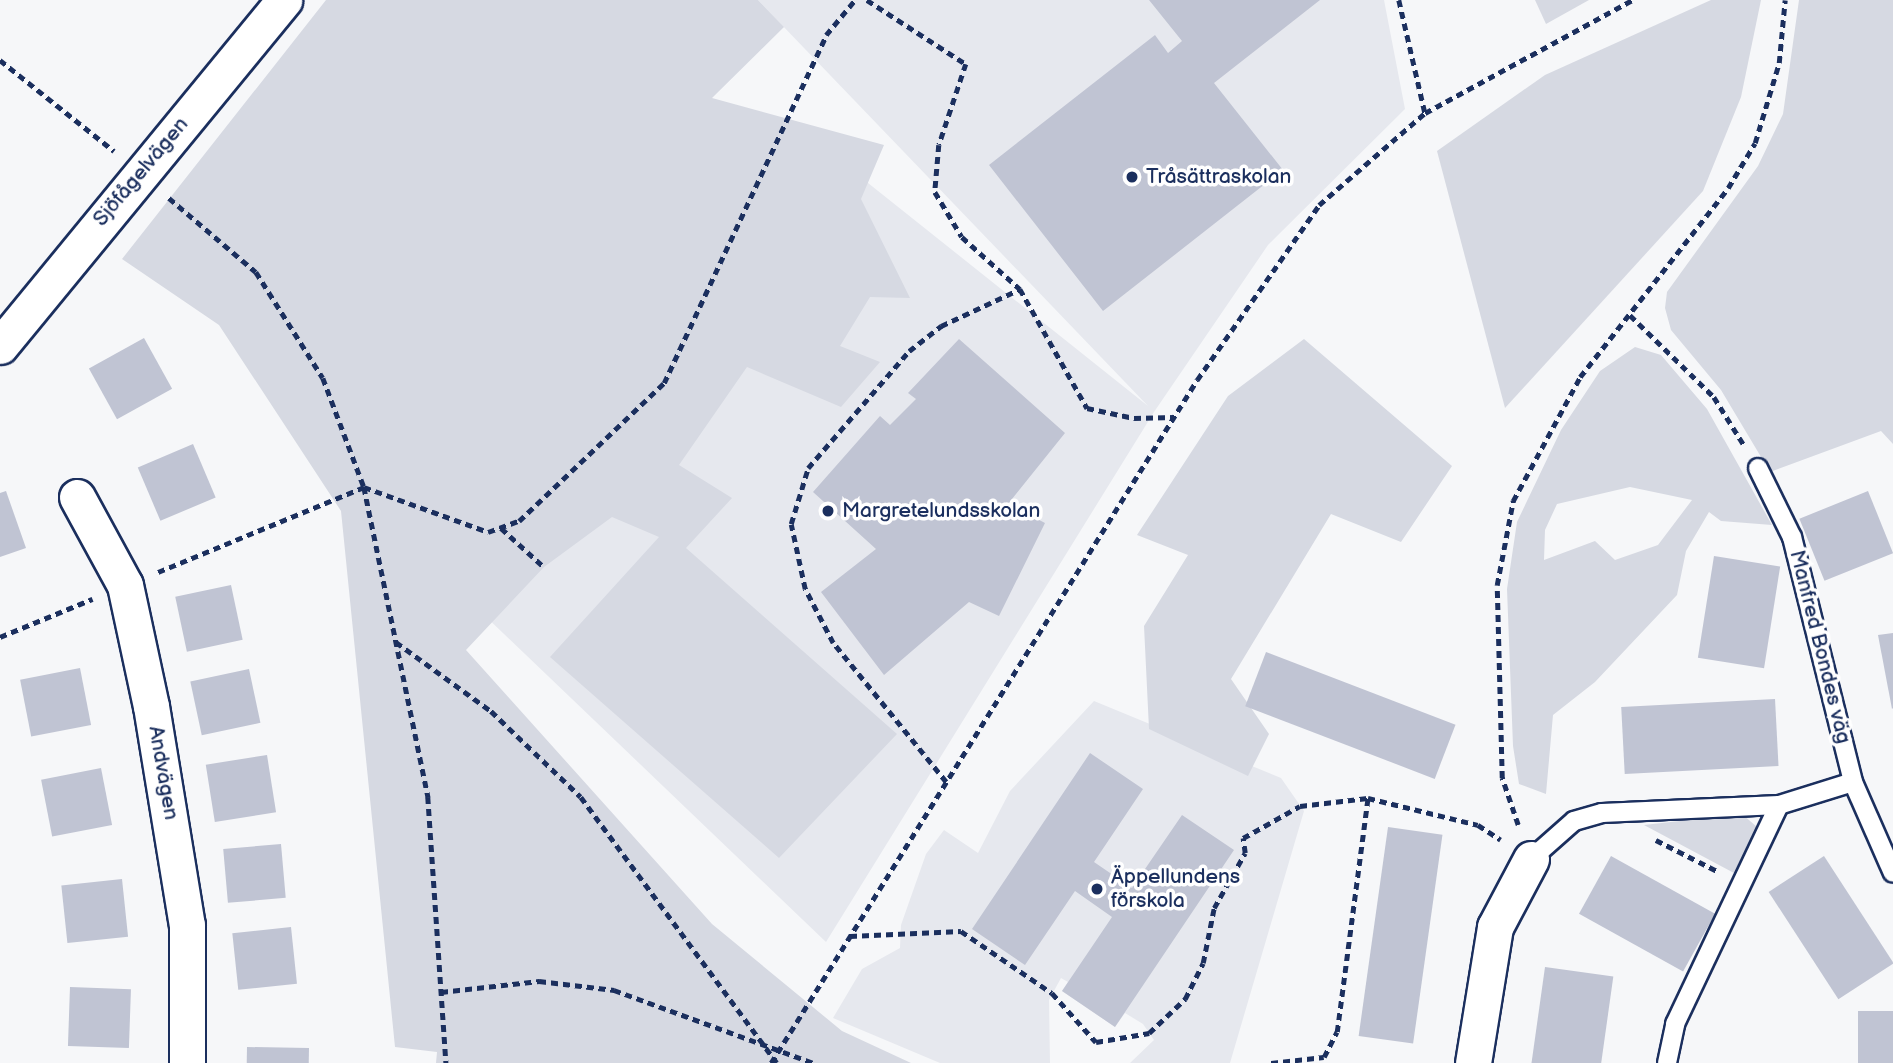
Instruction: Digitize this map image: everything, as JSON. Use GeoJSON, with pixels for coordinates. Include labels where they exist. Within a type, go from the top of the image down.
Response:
{"type":"FeatureCollection","features":[{"type":"Feature","properties":{"kind":"street","name":"Sjöfågelvägen"},"geometry":{"type":"LineString","coordinates":[[0,346],[284,0]]}},
{"type":"Feature","properties":{"kind":"street","name":"Andvägen"},"geometry":{"type":"LineString","coordinates":[[77,496],[125,585],[187,925],[187,1063]]}},
{"type":"Feature","properties":{"kind":"street"},"geometry":{"type":"LineString","coordinates":[[1473,1063],[1495,927],[1531,859]]}},
{"type":"Feature","properties":{"kind":"lane","name":"Manfred Bondes väg"},"geometry":{"type":"LineString","coordinates":[[1758,468],[1793,537],[1814,609],[1853,782],[1893,873]]}},
{"type":"Feature","properties":{"kind":"lane"},"geometry":{"type":"LineString","coordinates":[[1531,859],[1574,821],[1602,813],[1779,805],[1853,782]]}},
{"type":"Feature","properties":{"kind":"lane"},"geometry":{"type":"LineString","coordinates":[[1667,1063],[1675,1024],[1779,805]]}},
{"type":"Feature","properties":{"kind":"path"},"geometry":{"type":"LineString","coordinates":[[0,637],[364,487],[488,532],[519,521],[664,383],[826,35],[855,0]]}},
{"type":"Feature","properties":{"kind":"path"},"geometry":{"type":"LineString","coordinates":[[867,0],[966,64],[939,145],[935,192],[962,237],[1020,289],[1087,408],[1135,418],[1174,417]]}},
{"type":"Feature","properties":{"kind":"path"},"geometry":{"type":"LineString","coordinates":[[1399,0],[1424,113]]}},
{"type":"Feature","properties":{"kind":"path"},"geometry":{"type":"LineString","coordinates":[[774,1061],[778,1050],[1174,417],[1319,205],[1424,113],[1632,0]]}},
{"type":"Feature","properties":{"kind":"path"},"geometry":{"type":"LineString","coordinates":[[1531,859],[1502,778],[1500,544],[1535,450],[1580,377],[1630,315],[1755,143],[1779,63],[1785,0]]}},
{"type":"Feature","properties":{"kind":"path"},"geometry":{"type":"LineString","coordinates":[[0,60],[140,173],[256,272],[323,378],[364,487],[428,797],[446,1063]]}},
{"type":"Feature","properties":{"kind":"path"},"geometry":{"type":"LineString","coordinates":[[946,782],[834,643],[805,589],[791,524],[808,468],[909,351],[941,326],[1020,289]]}},
{"type":"Feature","properties":{"kind":"path"},"geometry":{"type":"LineString","coordinates":[[1630,315],[1714,397],[1758,468]]}},
{"type":"Feature","properties":{"kind":"path"},"geometry":{"type":"LineString","coordinates":[[501,528],[544,568]]}},
{"type":"Feature","properties":{"kind":"path"},"geometry":{"type":"LineString","coordinates":[[396,642],[491,711],[581,797],[774,1061]]}},
{"type":"Feature","properties":{"kind":"path"},"geometry":{"type":"LineString","coordinates":[[849,936],[961,931],[1052,993],[1096,1042],[1149,1033],[1185,999],[1202,963],[1214,908],[1245,853],[1243,838],[1300,806],[1368,798],[1478,825],[1531,859]]}},
{"type":"Feature","properties":{"kind":"path"},"geometry":{"type":"LineString","coordinates":[[1271,1063],[1324,1057],[1337,1032],[1368,798]]}},
{"type":"Feature","properties":{"kind":"path"},"geometry":{"type":"LineString","coordinates":[[1602,813],[1742,884]]}},
{"type":"Feature","properties":{"kind":"path"},"geometry":{"type":"LineString","coordinates":[[441,992],[539,981],[614,990],[813,1063]]}},
{"type":"Feature","properties":{"kind":"shaded area"},"geometry":{"type":"Polygon","coordinates":[[[326,0],[758,0],[784,27],[712,98],[884,145],[861,199],[910,298],[870,297],[840,346],[880,362],[841,407],[747,367],[679,465],[732,498],[686,548],[897,734],[779,858],[550,657],[659,537],[612,517],[544,567],[466,650],[712,924],[842,1031],[911,1063],[436,1063],[437,1052],[395,1047],[341,511],[219,325],[122,259],[326,0]]]}},
{"type":"Feature","properties":{"kind":"shaded area","name":"Margretelundsskolan"},"geometry":{"type":"Polygon","coordinates":[[[758,0],[1384,0],[1405,109],[1268,245],[1154,412],[826,942],[479,610],[804,132],[1148,406],[758,0]]]}},
{"type":"Feature","properties":{"kind":"shaded area"},"geometry":{"type":"Polygon","coordinates":[[[1535,0],[1589,0],[1546,24],[1535,0]]]}},
{"type":"Feature","properties":{"kind":"shaded area"},"geometry":{"type":"Polygon","coordinates":[[[1711,0],[1761,0],[1741,97],[1703,191],[1505,408],[1437,151],[1545,75],[1711,0]]]}},
{"type":"Feature","properties":{"kind":"shaded area"},"geometry":{"type":"Polygon","coordinates":[[[1799,0],[1893,0],[1893,444],[1881,431],[1770,472],[1721,390],[1671,330],[1665,308],[1667,292],[1758,166],[1783,114],[1799,0]]]}},
{"type":"Feature","properties":{"kind":"shaded area"},"geometry":{"type":"Polygon","coordinates":[[[1304,339],[1452,466],[1401,542],[1331,514],[1231,679],[1269,734],[1248,776],[1149,729],[1144,626],[1188,555],[1137,535],[1228,396],[1304,339]]]}},
{"type":"Feature","properties":{"kind":"shaded area"},"geometry":{"type":"Polygon","coordinates":[[[1635,347],[1661,355],[1707,409],[1772,525],[1721,521],[1709,512],[1686,551],[1677,595],[1595,682],[1553,715],[1546,794],[1519,784],[1513,746],[1507,589],[1517,522],[1561,430],[1600,371],[1635,347]],[[1630,487],[1557,504],[1545,530],[1544,560],[1595,541],[1615,560],[1658,545],[1692,500],[1630,487]]]}},
{"type":"Feature","properties":{"kind":"shaded area","name":"Äppellundens förskola"},"geometry":{"type":"Polygon","coordinates":[[[1094,701],[1281,778],[1304,811],[1230,1063],[1130,1063],[1154,1040],[1143,1024],[1125,1013],[1115,1027],[1062,991],[1068,982],[1061,978],[1049,1000],[1050,1063],[940,1063],[833,1018],[862,969],[900,948],[901,925],[926,854],[944,830],[978,853],[1010,791],[1094,701]]]}},
{"type":"Feature","properties":{"kind":"shaded area"},"geometry":{"type":"Polygon","coordinates":[[[1742,814],[1757,827],[1734,873],[1644,825],[1742,814]]]}},
{"type":"Feature","properties":{"kind":"building"},"geometry":{"type":"Polygon","coordinates":[[[1149,0],[1320,0],[1214,83],[1283,170],[1103,311],[989,165],[1155,35],[1168,53],[1182,41],[1149,0]]]}},
{"type":"Feature","properties":{"kind":"building"},"geometry":{"type":"Polygon","coordinates":[[[144,338],[172,389],[117,419],[89,369],[144,338]]]}},
{"type":"Feature","properties":{"kind":"building"},"geometry":{"type":"Polygon","coordinates":[[[959,339],[1065,433],[1008,504],[1045,523],[999,616],[969,602],[884,675],[821,592],[876,549],[813,492],[880,416],[890,425],[916,399],[908,393],[959,339]]]}},
{"type":"Feature","properties":{"kind":"building"},"geometry":{"type":"Polygon","coordinates":[[[193,444],[216,497],[160,521],[138,467],[193,444]]]}},
{"type":"Feature","properties":{"kind":"building"},"geometry":{"type":"Polygon","coordinates":[[[6,491],[26,548],[0,557],[0,493],[6,491]]]}},
{"type":"Feature","properties":{"kind":"building"},"geometry":{"type":"Polygon","coordinates":[[[1868,491],[1893,553],[1824,581],[1799,519],[1868,491]]]}},
{"type":"Feature","properties":{"kind":"building"},"geometry":{"type":"Polygon","coordinates":[[[1714,556],[1780,566],[1764,668],[1698,658],[1714,556]]]}},
{"type":"Feature","properties":{"kind":"building"},"geometry":{"type":"Polygon","coordinates":[[[231,585],[243,640],[187,652],[175,597],[231,585]]]}},
{"type":"Feature","properties":{"kind":"building"},"geometry":{"type":"Polygon","coordinates":[[[1893,633],[1893,708],[1892,709],[1878,635],[1893,633]]]}},
{"type":"Feature","properties":{"kind":"building"},"geometry":{"type":"Polygon","coordinates":[[[1266,652],[1456,725],[1435,779],[1245,706],[1266,652]]]}},
{"type":"Feature","properties":{"kind":"building"},"geometry":{"type":"Polygon","coordinates":[[[80,668],[91,725],[31,737],[20,680],[80,668]]]}},
{"type":"Feature","properties":{"kind":"building"},"geometry":{"type":"Polygon","coordinates":[[[249,669],[260,723],[202,735],[190,681],[249,669]]]}},
{"type":"Feature","properties":{"kind":"building"},"geometry":{"type":"Polygon","coordinates":[[[1775,699],[1779,766],[1625,774],[1621,707],[1775,699]]]}},
{"type":"Feature","properties":{"kind":"building"},"geometry":{"type":"Polygon","coordinates":[[[1090,753],[1143,789],[1094,862],[1132,888],[1182,815],[1234,850],[1115,1027],[1062,991],[1112,917],[1075,891],[1025,965],[972,929],[1090,753]]]}},
{"type":"Feature","properties":{"kind":"building"},"geometry":{"type":"Polygon","coordinates":[[[267,755],[276,812],[215,822],[206,765],[267,755]]]}},
{"type":"Feature","properties":{"kind":"building"},"geometry":{"type":"Polygon","coordinates":[[[101,768],[112,825],[52,837],[41,780],[101,768]]]}},
{"type":"Feature","properties":{"kind":"building"},"geometry":{"type":"Polygon","coordinates":[[[1388,827],[1442,835],[1413,1044],[1359,1036],[1388,827]]]}},
{"type":"Feature","properties":{"kind":"building"},"geometry":{"type":"Polygon","coordinates":[[[281,844],[286,898],[228,903],[223,849],[281,844]]]}},
{"type":"Feature","properties":{"kind":"building"},"geometry":{"type":"Polygon","coordinates":[[[1611,856],[1715,914],[1683,971],[1579,914],[1611,856]]]}},
{"type":"Feature","properties":{"kind":"building"},"geometry":{"type":"Polygon","coordinates":[[[1824,856],[1893,962],[1838,999],[1769,892],[1824,856]]]}},
{"type":"Feature","properties":{"kind":"building"},"geometry":{"type":"Polygon","coordinates":[[[122,879],[128,937],[67,943],[61,885],[122,879]]]}},
{"type":"Feature","properties":{"kind":"building"},"geometry":{"type":"Polygon","coordinates":[[[291,927],[297,984],[238,990],[232,933],[291,927]]]}},
{"type":"Feature","properties":{"kind":"building"},"geometry":{"type":"Polygon","coordinates":[[[1545,967],[1613,977],[1601,1063],[1532,1063],[1545,967]]]}},
{"type":"Feature","properties":{"kind":"building"},"geometry":{"type":"Polygon","coordinates":[[[70,987],[131,989],[129,1048],[68,1046],[70,987]]]}},
{"type":"Feature","properties":{"kind":"building"},"geometry":{"type":"Polygon","coordinates":[[[1858,1011],[1893,1011],[1893,1063],[1858,1063],[1858,1011]]]}},
{"type":"Feature","properties":{"kind":"building"},"geometry":{"type":"Polygon","coordinates":[[[247,1047],[309,1048],[309,1063],[247,1063],[247,1047]]]}},
{"type":"Feature","properties":{"kind":"place","name":"Tråsättraskolan"},"geometry":{"type":"Point","coordinates":[1132,177]}},
{"type":"Feature","properties":{"kind":"place","name":"Margretelundsskolan"},"geometry":{"type":"Point","coordinates":[828,511]}},
{"type":"Feature","properties":{"kind":"place","name":"Äppellundens förskola"},"geometry":{"type":"Point","coordinates":[1097,889]}}]}
